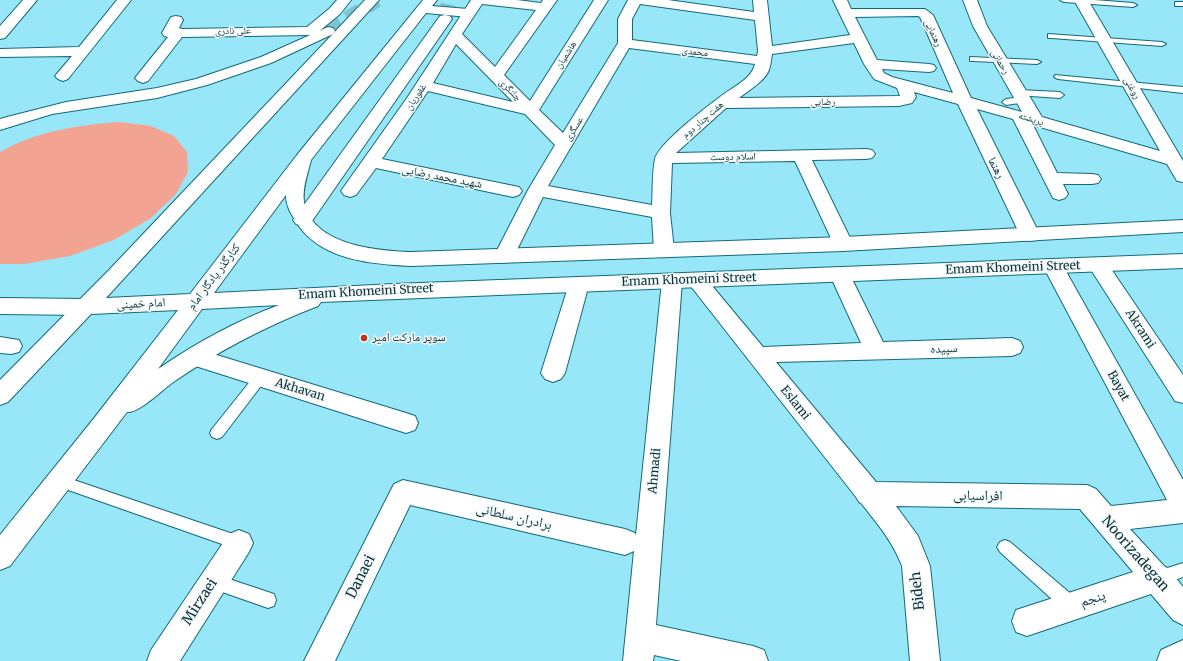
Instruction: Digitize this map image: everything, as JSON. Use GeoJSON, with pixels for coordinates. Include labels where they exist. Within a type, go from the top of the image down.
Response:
{"type":"FeatureCollection","features":[{"type":"Feature","properties":{"kind":"main road"},"geometry":{"type":"LineString","coordinates":[[0,35],[30,0]]}},
{"type":"Feature","properties":{"kind":"main road"},"geometry":{"type":"LineString","coordinates":[[63,76],[124,0]]}},
{"type":"Feature","properties":{"kind":"main road"},"geometry":{"type":"LineString","coordinates":[[0,395],[86,307],[372,0]]}},
{"type":"Feature","properties":{"kind":"main road","name":"هاشمیان"},"geometry":{"type":"LineString","coordinates":[[531,111],[602,0]]}},
{"type":"Feature","properties":{"kind":"main road"},"geometry":{"type":"LineString","coordinates":[[625,43],[625,19],[634,0]]}},
{"type":"Feature","properties":{"kind":"main road"},"geometry":{"type":"LineString","coordinates":[[639,0],[761,17]]}},
{"type":"Feature","properties":{"kind":"main road"},"geometry":{"type":"LineString","coordinates":[[760,0],[765,56]]}},
{"type":"Feature","properties":{"kind":"main road"},"geometry":{"type":"LineString","coordinates":[[840,0],[871,64],[929,68]]}},
{"type":"Feature","properties":{"kind":"main road","name":"رحمانی"},"geometry":{"type":"LineString","coordinates":[[970,0],[980,26],[1025,107],[1051,178],[1059,194]]}},
{"type":"Feature","properties":{"kind":"main road","name":"روغنی"},"geometry":{"type":"LineString","coordinates":[[1081,1],[1183,177]]}},
{"type":"Feature","properties":{"kind":"main road"},"geometry":{"type":"LineString","coordinates":[[426,4],[547,4]]}},
{"type":"Feature","properties":{"kind":"main road","name":"کنارگذر یادگار امام"},"geometry":{"type":"LineString","coordinates":[[0,557],[104,424],[303,159],[426,4]]}},
{"type":"Feature","properties":{"kind":"main road","name":"غفوریان"},"geometry":{"type":"LineString","coordinates":[[350,191],[372,162],[424,85],[474,4]]}},
{"type":"Feature","properties":{"kind":"main road"},"geometry":{"type":"LineString","coordinates":[[496,76],[547,4]]}},
{"type":"Feature","properties":{"kind":"main road","name":"علی نادری"},"geometry":{"type":"LineString","coordinates":[[144,78],[178,26],[311,31],[339,5]]}},
{"type":"Feature","properties":{"kind":"main road","name":"رهنمایی"},"geometry":{"type":"LineString","coordinates":[[847,13],[920,12],[926,15],[964,100]]}},
{"type":"Feature","properties":{"kind":"main road"},"geometry":{"type":"LineString","coordinates":[[303,220],[445,19]]}},
{"type":"Feature","properties":{"kind":"main road"},"geometry":{"type":"LineString","coordinates":[[0,125],[20,117],[57,108],[156,93],[197,83],[271,59],[328,31]]}},
{"type":"Feature","properties":{"kind":"main road","name":"چلنگری"},"geometry":{"type":"LineString","coordinates":[[455,35],[565,145]]}},
{"type":"Feature","properties":{"kind":"main road","name":"محمدی"},"geometry":{"type":"LineString","coordinates":[[625,43],[765,56],[859,38]]}},
{"type":"Feature","properties":{"kind":"main road","name":"عسگری"},"geometry":{"type":"LineString","coordinates":[[504,256],[537,190],[625,43]]}},
{"type":"Feature","properties":{"kind":"main road"},"geometry":{"type":"LineString","coordinates":[[0,53],[83,51]]}},
{"type":"Feature","properties":{"kind":"main road","name":"هفت چنار دوم"},"geometry":{"type":"LineString","coordinates":[[664,158],[672,146],[722,103],[754,79],[761,70],[765,56]]}},
{"type":"Feature","properties":{"kind":"main road","name":"پرپشته"},"geometry":{"type":"LineString","coordinates":[[871,64],[879,76],[887,80],[964,100],[1025,107],[1174,161]]}},
{"type":"Feature","properties":{"kind":"main road","name":"رضایی"},"geometry":{"type":"LineString","coordinates":[[722,103],[899,102],[906,100],[908,97],[904,84]]}},
{"type":"Feature","properties":{"kind":"main road"},"geometry":{"type":"LineString","coordinates":[[424,85],[531,111]]}},
{"type":"Feature","properties":{"kind":"main road","name":"رهنما"},"geometry":{"type":"LineString","coordinates":[[964,100],[1030,234]]}},
{"type":"Feature","properties":{"kind":"main road","name":"اسلام دوست"},"geometry":{"type":"LineString","coordinates":[[664,158],[866,154]]}},
{"type":"Feature","properties":{"kind":"main road"},"geometry":{"type":"LineString","coordinates":[[801,155],[844,244]]}},
{"type":"Feature","properties":{"kind":"main road"},"geometry":{"type":"LineString","coordinates":[[664,158],[661,213],[664,250]]}},
{"type":"Feature","properties":{"kind":"main road"},"geometry":{"type":"LineString","coordinates":[[303,159],[297,181],[295,201],[303,220],[311,230],[322,239],[340,248],[361,254],[386,258],[411,259],[844,244],[1183,226]]}},
{"type":"Feature","properties":{"kind":"main road","name":"شهید محمد رضایی"},"geometry":{"type":"LineString","coordinates":[[372,162],[512,191]]}},
{"type":"Feature","properties":{"kind":"main road"},"geometry":{"type":"LineString","coordinates":[[1051,178],[1092,180]]}},
{"type":"Feature","properties":{"kind":"main road"},"geometry":{"type":"LineString","coordinates":[[537,190],[661,213]]}},
{"type":"Feature","properties":{"kind":"main road","name":"Akrami"},"geometry":{"type":"LineString","coordinates":[[1078,232],[1183,394]]}},
{"type":"Feature","properties":{"kind":"main road","name":"Emam Khomeini Street"},"geometry":{"type":"LineString","coordinates":[[196,301],[332,294],[1183,261]]}},
{"type":"Feature","properties":{"kind":"main road","name":"Bayat"},"geometry":{"type":"LineString","coordinates":[[1052,266],[1183,505]]}},
{"type":"Feature","properties":{"kind":"main road"},"geometry":{"type":"LineString","coordinates":[[840,275],[876,352]]}},
{"type":"Feature","properties":{"kind":"main road","name":"Eslami"},"geometry":{"type":"LineString","coordinates":[[684,280],[895,526]]}},
{"type":"Feature","properties":{"kind":"main road","name":"Ahmadi"},"geometry":{"type":"LineString","coordinates":[[639,649],[684,280]]}},
{"type":"Feature","properties":{"kind":"main road"},"geometry":{"type":"LineString","coordinates":[[553,373],[579,284]]}},
{"type":"Feature","properties":{"kind":"main road"},"geometry":{"type":"LineString","coordinates":[[104,424],[148,388],[194,357],[262,320],[332,294]]}},
{"type":"Feature","properties":{"kind":"main road","name":"امام خمینی"},"geometry":{"type":"LineString","coordinates":[[0,306],[86,307],[196,301]]}},
{"type":"Feature","properties":{"kind":"main road","name":"سپیده"},"geometry":{"type":"LineString","coordinates":[[767,354],[1012,347]]}},
{"type":"Feature","properties":{"kind":"main road","name":"Akhavan"},"geometry":{"type":"LineString","coordinates":[[194,357],[406,423]]}},
{"type":"Feature","properties":{"kind":"main road","name":"Danaei"},"geometry":{"type":"LineString","coordinates":[[319,661],[403,492],[625,542]]}},
{"type":"Feature","properties":{"kind":"main road","name":"افراسیابی"},"geometry":{"type":"LineString","coordinates":[[868,494],[1087,497]]}},
{"type":"Feature","properties":{"kind":"main road","name":"Noorizadegan"},"geometry":{"type":"LineString","coordinates":[[1087,497],[1104,519],[1170,574],[1183,610]]}},
{"type":"Feature","properties":{"kind":"main road"},"geometry":{"type":"LineString","coordinates":[[1104,519],[1183,511]]}},
{"type":"Feature","properties":{"kind":"main road","name":"Bideh"},"geometry":{"type":"LineString","coordinates":[[895,526],[908,545],[916,566],[925,661]]}},
{"type":"Feature","properties":{"kind":"main road","name":"Mirzaei"},"geometry":{"type":"LineString","coordinates":[[162,661],[239,543]]}},
{"type":"Feature","properties":{"kind":"main road","name":"پنجم"},"geometry":{"type":"LineString","coordinates":[[1028,621],[1170,574]]}},
{"type":"Feature","properties":{"kind":"main road"},"geometry":{"type":"LineString","coordinates":[[639,649],[753,661]]}},
{"type":"Feature","properties":{"kind":"main road"},"geometry":{"type":"LineString","coordinates":[[1172,661],[1183,655]]}},
{"type":"Feature","properties":{"kind":"lane"},"geometry":{"type":"LineString","coordinates":[[1064,0],[1133,5]]}},
{"type":"Feature","properties":{"kind":"lane"},"geometry":{"type":"LineString","coordinates":[[1051,36],[1162,44]]}},
{"type":"Feature","properties":{"kind":"lane"},"geometry":{"type":"LineString","coordinates":[[973,59],[1037,62]]}},
{"type":"Feature","properties":{"kind":"lane"},"geometry":{"type":"LineString","coordinates":[[1058,77],[1183,90]]}},
{"type":"Feature","properties":{"kind":"lane"},"geometry":{"type":"LineString","coordinates":[[1006,102],[1025,107],[1060,95]]}},
{"type":"Feature","properties":{"kind":"lane"},"geometry":{"type":"LineString","coordinates":[[217,433],[260,378]]}},
{"type":"Feature","properties":{"kind":"lane"},"geometry":{"type":"LineString","coordinates":[[59,481],[239,543]]}},
{"type":"Feature","properties":{"kind":"lane"},"geometry":{"type":"LineString","coordinates":[[1005,547],[1072,606]]}},
{"type":"Feature","properties":{"kind":"lane"},"geometry":{"type":"LineString","coordinates":[[214,582],[268,600]]}},
{"type":"Feature","properties":{"kind":"shaded area"},"geometry":{"type":"Polygon","coordinates":[[[120,122],[151,126],[174,136],[187,152],[188,172],[176,194],[151,218],[114,240],[70,256],[24,264],[0,264],[0,152],[28,139],[58,130],[120,122]]]}},
{"type":"Feature","properties":{"kind":"tunnel"},"geometry":{"type":"LineString","coordinates":[[328,31],[377,0]]}},
{"type":"Feature","properties":{"kind":"tunnel"},"geometry":{"type":"LineString","coordinates":[[445,19],[449,0]]}},
{"type":"Feature","properties":{"kind":"place","name":"سوپر مارکت امیر"},"geometry":{"type":"Point","coordinates":[364,338]}}]}
